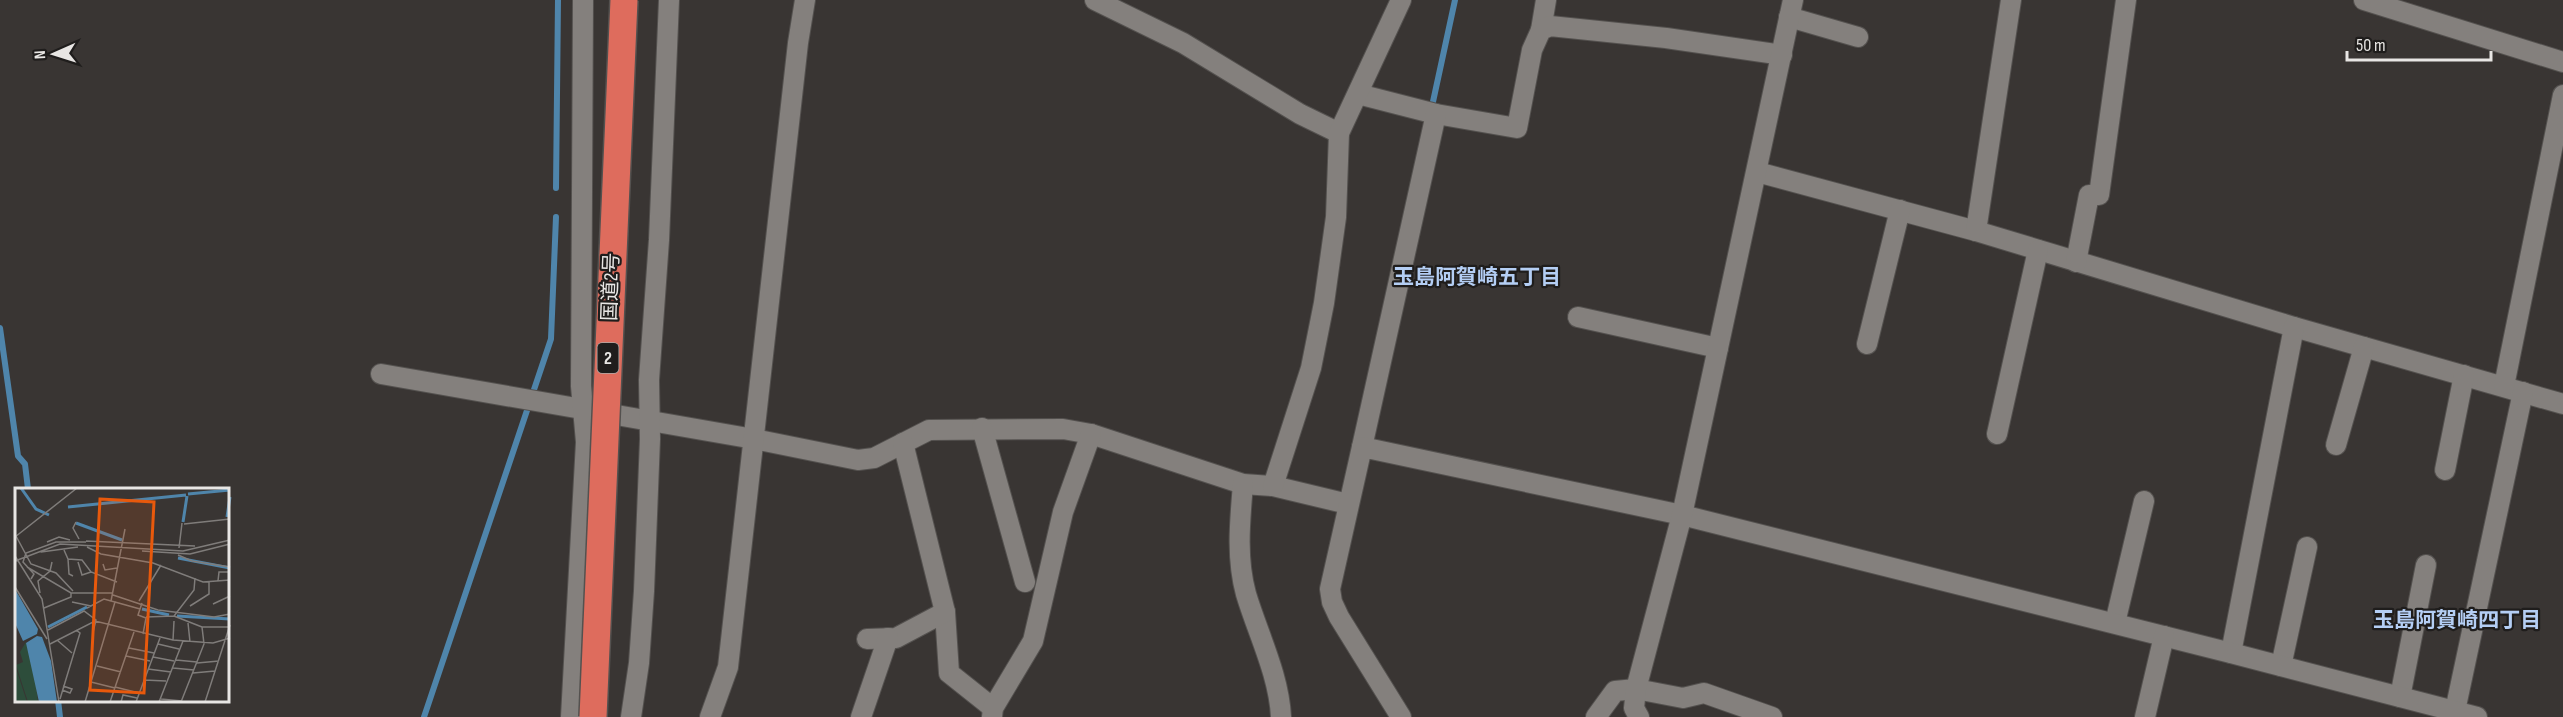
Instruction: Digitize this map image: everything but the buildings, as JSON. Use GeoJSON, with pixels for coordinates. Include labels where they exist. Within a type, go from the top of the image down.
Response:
{"type":"FeatureCollection","features":[{"type":"Feature","properties":{"kind":"highway","name":"国道2号"},"geometry":{"type":"LineString","coordinates":[[592,717],[624,0]]}},
{"type":"Feature","properties":{"kind":"street"},"geometry":{"type":"LineString","coordinates":[[571,717],[586,442],[581,386],[583,0]]}},
{"type":"Feature","properties":{"kind":"street"},"geometry":{"type":"LineString","coordinates":[[633,714],[644,591],[650,422],[649,380],[659,240],[669,0]]}},
{"type":"Feature","properties":{"kind":"street"},"geometry":{"type":"LineString","coordinates":[[710,717],[729,666],[798,43],[805,0]]}},
{"type":"Feature","properties":{"kind":"street"},"geometry":{"type":"LineString","coordinates":[[1095,0],[1183,43],[1300,114],[1340,133]]}},
{"type":"Feature","properties":{"kind":"street"},"geometry":{"type":"LineString","coordinates":[[1273,486],[1311,369],[1324,303],[1336,217],[1340,133],[1401,0]]}},
{"type":"Feature","properties":{"kind":"street"},"geometry":{"type":"LineString","coordinates":[[1358,94],[1436,114],[1517,128],[1532,50],[1541,30],[1546,0]]}},
{"type":"Feature","properties":{"kind":"street"},"geometry":{"type":"LineString","coordinates":[[1976,231],[2011,0]]}},
{"type":"Feature","properties":{"kind":"street"},"geometry":{"type":"LineString","coordinates":[[2076,262],[2089,195],[2098,195],[2126,0]]}},
{"type":"Feature","properties":{"kind":"street"},"geometry":{"type":"LineString","coordinates":[[2364,0],[2386,4],[2563,62]]}},
{"type":"Feature","properties":{"kind":"street"},"geometry":{"type":"LineString","coordinates":[[1639,717],[1635,708],[1636,688],[1682,515],[1791,9],[1858,37]]}},
{"type":"Feature","properties":{"kind":"street"},"geometry":{"type":"LineString","coordinates":[[1541,30],[1550,26],[1666,38],[1782,55]]}},
{"type":"Feature","properties":{"kind":"street"},"geometry":{"type":"LineString","coordinates":[[2504,386],[2563,95]]}},
{"type":"Feature","properties":{"kind":"street"},"geometry":{"type":"LineString","coordinates":[[1401,717],[1332,602],[1330,589],[1343,503],[1362,447],[1436,114]]}},
{"type":"Feature","properties":{"kind":"street"},"geometry":{"type":"LineString","coordinates":[[1757,172],[1976,231],[2294,327],[2563,404]]}},
{"type":"Feature","properties":{"kind":"street"},"geometry":{"type":"LineString","coordinates":[[1867,344],[1900,210]]}},
{"type":"Feature","properties":{"kind":"street"},"geometry":{"type":"LineString","coordinates":[[1997,434],[2038,250]]}},
{"type":"Feature","properties":{"kind":"street"},"geometry":{"type":"LineString","coordinates":[[1578,317],[1718,348]]}},
{"type":"Feature","properties":{"kind":"street"},"geometry":{"type":"LineString","coordinates":[[2231,653],[2294,327]]}},
{"type":"Feature","properties":{"kind":"street"},"geometry":{"type":"LineString","coordinates":[[2336,445],[2364,347]]}},
{"type":"Feature","properties":{"kind":"street"},"geometry":{"type":"LineString","coordinates":[[381,374],[583,408],[858,460],[874,458],[929,430],[1063,429],[1091,434],[1243,484],[1273,486],[1343,503]]}},
{"type":"Feature","properties":{"kind":"street"},"geometry":{"type":"LineString","coordinates":[[2445,470],[2464,375]]}},
{"type":"Feature","properties":{"kind":"street"},"geometry":{"type":"LineString","coordinates":[[2455,711],[2523,392]]}},
{"type":"Feature","properties":{"kind":"street"},"geometry":{"type":"LineString","coordinates":[[982,428],[1025,582]]}},
{"type":"Feature","properties":{"kind":"street"},"geometry":{"type":"LineString","coordinates":[[903,443],[945,612],[949,673],[992,713],[1033,641],[1063,512],[1091,434]]}},
{"type":"Feature","properties":{"kind":"street"},"geometry":{"type":"LineString","coordinates":[[1362,447],[1682,515],[2115,623],[2477,717]]}},
{"type":"Feature","properties":{"kind":"street"},"geometry":{"type":"LineString","coordinates":[[1243,484],[1239,532],[1245,591],[1280,696],[1281,717]]}},
{"type":"Feature","properties":{"kind":"street"},"geometry":{"type":"LineString","coordinates":[[2115,623],[2144,501]]}},
{"type":"Feature","properties":{"kind":"street"},"geometry":{"type":"LineString","coordinates":[[2281,666],[2307,547]]}},
{"type":"Feature","properties":{"kind":"street"},"geometry":{"type":"LineString","coordinates":[[2400,697],[2426,565]]}},
{"type":"Feature","properties":{"kind":"street"},"geometry":{"type":"LineString","coordinates":[[867,639],[896,638],[945,612]]}},
{"type":"Feature","properties":{"kind":"street"},"geometry":{"type":"LineString","coordinates":[[2145,717],[2164,636]]}},
{"type":"Feature","properties":{"kind":"street"},"geometry":{"type":"LineString","coordinates":[[861,717],[888,638]]}},
{"type":"Feature","properties":{"kind":"street"},"geometry":{"type":"LineString","coordinates":[[1596,717],[1615,691],[1636,688],[1683,698],[1704,693],[1772,717]]}},
{"type":"Feature","properties":{"kind":"waterway"},"geometry":{"type":"LineString","coordinates":[[556,188],[558,0]]}},
{"type":"Feature","properties":{"kind":"waterway"},"geometry":{"type":"LineString","coordinates":[[1431,111],[1455,0]]}},
{"type":"Feature","properties":{"kind":"waterway"},"geometry":{"type":"LineString","coordinates":[[424,717],[551,339],[556,217]]}},
{"type":"Feature","properties":{"kind":"waterway"},"geometry":{"type":"LineString","coordinates":[[0,328],[18,456],[25,464],[28,488]]}},
{"type":"Feature","properties":{"kind":"waterway"},"geometry":{"type":"LineString","coordinates":[[58,702],[60,717]]}},
{"type":"Feature","properties":{"kind":"district","name":"玉島阿賀崎五丁目"},"geometry":{"type":"Point","coordinates":[1477,277]}},
{"type":"Feature","properties":{"kind":"district","name":"玉島阿賀崎四丁目"},"geometry":{"type":"Point","coordinates":[2457,620]}}]}
